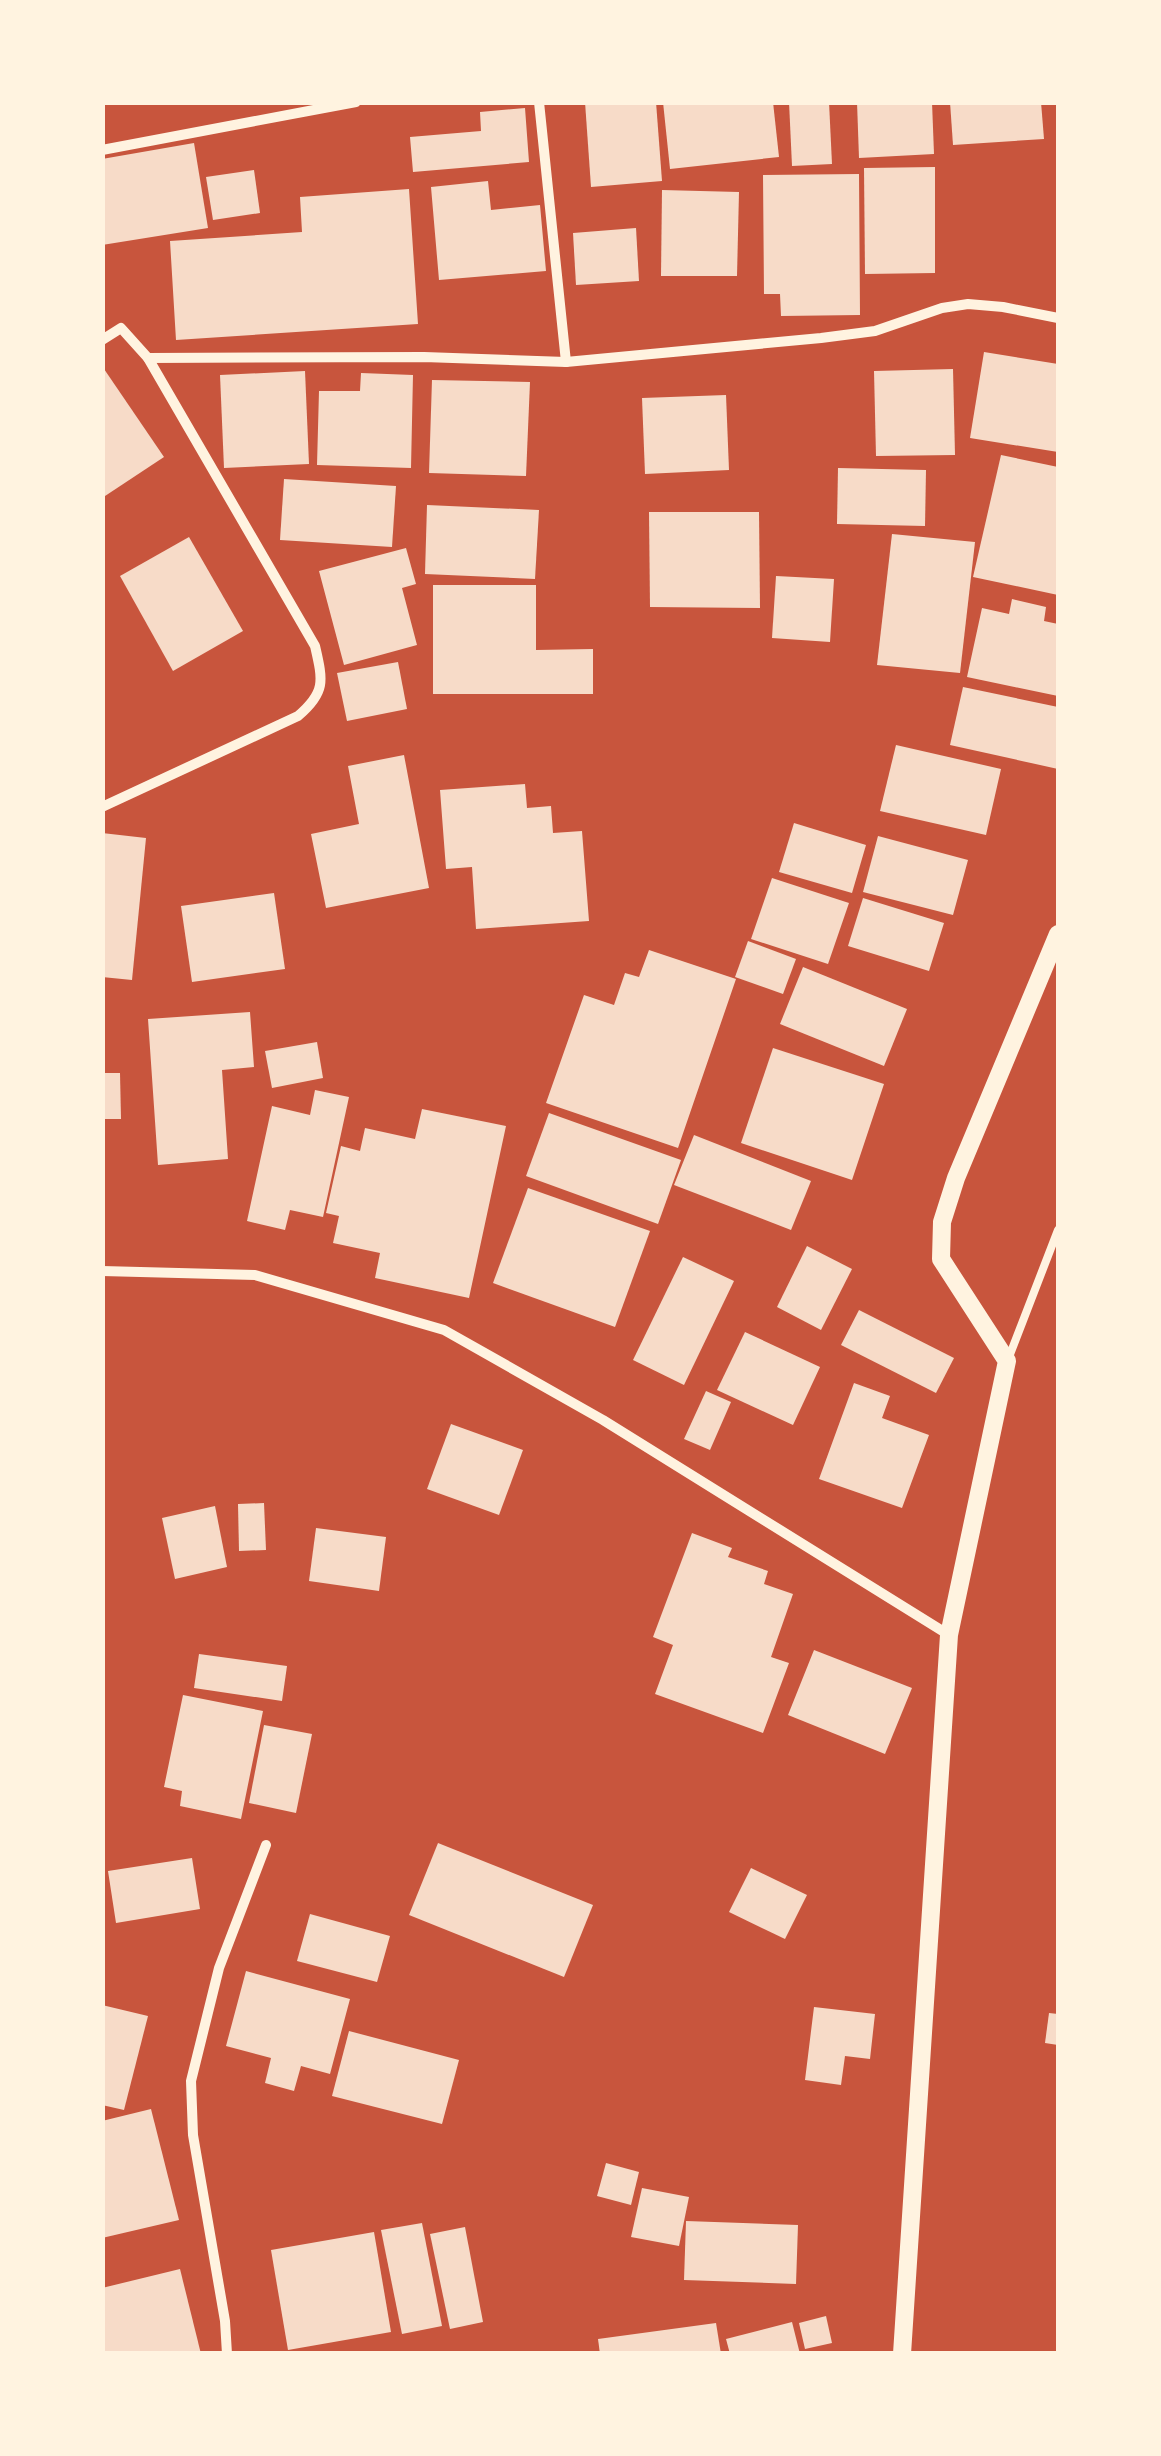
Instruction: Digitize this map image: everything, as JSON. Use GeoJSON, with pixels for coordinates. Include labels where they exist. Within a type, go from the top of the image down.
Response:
{"type":"FeatureCollection","features":[{"type":"Feature","properties":{"kind":"street"},"geometry":{"type":"LineString","coordinates":[[102,150],[356,102]]}},
{"type":"Feature","properties":{"kind":"street"},"geometry":{"type":"LineString","coordinates":[[540,102],[566,362]]}},
{"type":"Feature","properties":{"kind":"street"},"geometry":{"type":"LineString","coordinates":[[148,358],[424,357],[566,362],[875,331],[942,308],[968,304],[1058,318]]}},
{"type":"Feature","properties":{"kind":"street"},"geometry":{"type":"LineString","coordinates":[[102,340],[122,328],[148,358],[315,646],[322,674],[316,700],[298,716],[102,807]]}},
{"type":"Feature","properties":{"kind":"street"},"geometry":{"type":"LineString","coordinates":[[902,2354],[948,1635],[1007,1361],[942,1260],[942,1222],[956,1178],[1058,934]]}},
{"type":"Feature","properties":{"kind":"street"},"geometry":{"type":"LineString","coordinates":[[102,1271],[255,1276],[444,1330],[604,1420],[948,1635]]}},
{"type":"Feature","properties":{"kind":"street"},"geometry":{"type":"LineString","coordinates":[[227,2354],[225,2321],[193,2135],[191,2080],[219,1968],[266,1845]]}},
{"type":"Feature","properties":{"kind":"lane"},"geometry":{"type":"LineString","coordinates":[[1007,1361],[1058,1230]]}},
{"type":"Feature","properties":{"kind":"lane"},"geometry":{"type":"LineString","coordinates":[[1043,1270],[1058,1269]]}},
{"type":"Feature","properties":{"kind":"building"},"geometry":{"type":"Polygon","coordinates":[[[585,102],[656,102],[662,181],[591,187],[585,102]]]}},
{"type":"Feature","properties":{"kind":"building"},"geometry":{"type":"Polygon","coordinates":[[[663,102],[773,102],[779,157],[670,169],[663,102]]]}},
{"type":"Feature","properties":{"kind":"building"},"geometry":{"type":"Polygon","coordinates":[[[789,102],[829,102],[832,164],[792,166],[789,102]]]}},
{"type":"Feature","properties":{"kind":"building"},"geometry":{"type":"Polygon","coordinates":[[[857,102],[932,102],[934,154],[859,158],[857,102]]]}},
{"type":"Feature","properties":{"kind":"building"},"geometry":{"type":"Polygon","coordinates":[[[950,102],[1041,102],[1044,139],[953,145],[950,102]]]}},
{"type":"Feature","properties":{"kind":"building"},"geometry":{"type":"Polygon","coordinates":[[[525,108],[529,162],[413,172],[410,137],[481,131],[480,112],[525,108]]]}},
{"type":"Feature","properties":{"kind":"building"},"geometry":{"type":"Polygon","coordinates":[[[194,143],[208,228],[102,245],[102,159],[194,143]]]}},
{"type":"Feature","properties":{"kind":"building"},"geometry":{"type":"Polygon","coordinates":[[[935,167],[935,273],[865,274],[864,168],[935,167]]]}},
{"type":"Feature","properties":{"kind":"building"},"geometry":{"type":"Polygon","coordinates":[[[254,170],[260,213],[213,220],[206,177],[254,170]]]}},
{"type":"Feature","properties":{"kind":"building"},"geometry":{"type":"Polygon","coordinates":[[[859,174],[860,315],[781,316],[780,294],[764,294],[763,175],[859,174]]]}},
{"type":"Feature","properties":{"kind":"building"},"geometry":{"type":"Polygon","coordinates":[[[488,181],[491,210],[540,205],[546,271],[439,280],[431,187],[488,181]]]}},
{"type":"Feature","properties":{"kind":"building"},"geometry":{"type":"Polygon","coordinates":[[[409,189],[418,324],[176,340],[170,241],[302,232],[300,197],[409,189]]]}},
{"type":"Feature","properties":{"kind":"building"},"geometry":{"type":"Polygon","coordinates":[[[662,190],[739,192],[737,276],[661,276],[662,190]]]}},
{"type":"Feature","properties":{"kind":"building"},"geometry":{"type":"Polygon","coordinates":[[[636,228],[639,281],[576,285],[573,233],[636,228]]]}},
{"type":"Feature","properties":{"kind":"building"},"geometry":{"type":"Polygon","coordinates":[[[984,352],[1058,364],[1058,452],[970,438],[984,352]]]}},
{"type":"Feature","properties":{"kind":"building"},"geometry":{"type":"Polygon","coordinates":[[[102,366],[164,457],[102,498],[102,366]]]}},
{"type":"Feature","properties":{"kind":"building"},"geometry":{"type":"Polygon","coordinates":[[[953,369],[955,455],[876,456],[874,371],[953,369]]]}},
{"type":"Feature","properties":{"kind":"building"},"geometry":{"type":"Polygon","coordinates":[[[305,371],[309,464],[224,468],[220,375],[305,371]]]}},
{"type":"Feature","properties":{"kind":"building"},"geometry":{"type":"Polygon","coordinates":[[[361,373],[413,375],[411,468],[317,465],[319,391],[360,391],[361,373]]]}},
{"type":"Feature","properties":{"kind":"building"},"geometry":{"type":"Polygon","coordinates":[[[432,380],[530,382],[526,476],[429,473],[432,380]]]}},
{"type":"Feature","properties":{"kind":"building"},"geometry":{"type":"Polygon","coordinates":[[[726,395],[729,470],[645,474],[642,398],[726,395]]]}},
{"type":"Feature","properties":{"kind":"building"},"geometry":{"type":"Polygon","coordinates":[[[1001,455],[1058,467],[1058,595],[973,577],[1001,455]]]}},
{"type":"Feature","properties":{"kind":"building"},"geometry":{"type":"Polygon","coordinates":[[[838,468],[926,470],[925,526],[837,524],[838,468]]]}},
{"type":"Feature","properties":{"kind":"building"},"geometry":{"type":"Polygon","coordinates":[[[284,479],[396,486],[392,547],[280,540],[284,479]]]}},
{"type":"Feature","properties":{"kind":"building"},"geometry":{"type":"Polygon","coordinates":[[[427,505],[539,510],[535,579],[425,574],[427,505]]]}},
{"type":"Feature","properties":{"kind":"building"},"geometry":{"type":"Polygon","coordinates":[[[649,512],[759,512],[760,608],[650,607],[649,512]]]}},
{"type":"Feature","properties":{"kind":"building"},"geometry":{"type":"Polygon","coordinates":[[[892,534],[975,542],[960,673],[877,665],[892,534]]]}},
{"type":"Feature","properties":{"kind":"building"},"geometry":{"type":"Polygon","coordinates":[[[189,537],[243,631],[173,671],[120,576],[189,537]]]}},
{"type":"Feature","properties":{"kind":"building"},"geometry":{"type":"Polygon","coordinates":[[[406,548],[416,584],[402,588],[417,645],[344,665],[319,571],[406,548]]]}},
{"type":"Feature","properties":{"kind":"building"},"geometry":{"type":"Polygon","coordinates":[[[776,576],[834,579],[830,642],[772,638],[776,576]]]}},
{"type":"Feature","properties":{"kind":"building"},"geometry":{"type":"Polygon","coordinates":[[[433,585],[536,585],[536,650],[593,649],[593,694],[433,694],[433,585]]]}},
{"type":"Feature","properties":{"kind":"building"},"geometry":{"type":"Polygon","coordinates":[[[1012,599],[1046,607],[1044,621],[1058,624],[1058,696],[967,677],[982,608],[1009,614],[1012,599]]]}},
{"type":"Feature","properties":{"kind":"building"},"geometry":{"type":"Polygon","coordinates":[[[398,662],[407,709],[347,721],[337,673],[398,662]]]}},
{"type":"Feature","properties":{"kind":"building"},"geometry":{"type":"Polygon","coordinates":[[[963,687],[1058,707],[1058,769],[950,745],[963,687]]]}},
{"type":"Feature","properties":{"kind":"building"},"geometry":{"type":"Polygon","coordinates":[[[896,745],[1001,769],[986,835],[880,811],[896,745]]]}},
{"type":"Feature","properties":{"kind":"building"},"geometry":{"type":"Polygon","coordinates":[[[404,755],[429,888],[326,908],[311,834],[359,824],[348,766],[404,755]]]}},
{"type":"Feature","properties":{"kind":"building"},"geometry":{"type":"Polygon","coordinates":[[[525,784],[527,808],[551,806],[553,833],[582,831],[589,921],[476,929],[472,867],[446,869],[440,790],[525,784]]]}},
{"type":"Feature","properties":{"kind":"building"},"geometry":{"type":"Polygon","coordinates":[[[794,823],[866,845],[852,893],[779,872],[794,823]]]}},
{"type":"Feature","properties":{"kind":"building"},"geometry":{"type":"Polygon","coordinates":[[[102,833],[146,838],[132,980],[102,977],[102,833]]]}},
{"type":"Feature","properties":{"kind":"building"},"geometry":{"type":"Polygon","coordinates":[[[878,836],[968,860],[953,915],[863,892],[878,836]]]}},
{"type":"Feature","properties":{"kind":"building"},"geometry":{"type":"Polygon","coordinates":[[[772,878],[849,903],[828,964],[751,939],[772,878]]]}},
{"type":"Feature","properties":{"kind":"building"},"geometry":{"type":"Polygon","coordinates":[[[274,893],[285,969],[192,982],[181,906],[274,893]]]}},
{"type":"Feature","properties":{"kind":"building"},"geometry":{"type":"Polygon","coordinates":[[[863,898],[944,923],[929,971],[848,946],[863,898]]]}},
{"type":"Feature","properties":{"kind":"building"},"geometry":{"type":"Polygon","coordinates":[[[748,941],[796,959],[783,994],[735,977],[748,941]]]}},
{"type":"Feature","properties":{"kind":"building"},"geometry":{"type":"Polygon","coordinates":[[[649,950],[736,979],[678,1148],[546,1103],[584,995],[614,1005],[625,973],[639,977],[649,950]]]}},
{"type":"Feature","properties":{"kind":"building"},"geometry":{"type":"Polygon","coordinates":[[[803,967],[907,1009],[884,1066],[780,1024],[803,967]]]}},
{"type":"Feature","properties":{"kind":"building"},"geometry":{"type":"Polygon","coordinates":[[[250,1012],[254,1067],[222,1070],[228,1159],[158,1165],[148,1019],[250,1012]]]}},
{"type":"Feature","properties":{"kind":"building"},"geometry":{"type":"Polygon","coordinates":[[[317,1042],[323,1078],[272,1088],[265,1051],[317,1042]]]}},
{"type":"Feature","properties":{"kind":"building"},"geometry":{"type":"Polygon","coordinates":[[[773,1048],[884,1084],[852,1180],[741,1143],[773,1048]]]}},
{"type":"Feature","properties":{"kind":"building"},"geometry":{"type":"Polygon","coordinates":[[[102,1073],[120,1073],[121,1119],[102,1119],[102,1073]]]}},
{"type":"Feature","properties":{"kind":"building"},"geometry":{"type":"Polygon","coordinates":[[[315,1090],[349,1097],[323,1217],[290,1210],[285,1230],[247,1221],[272,1106],[310,1115],[315,1090]]]}},
{"type":"Feature","properties":{"kind":"building"},"geometry":{"type":"Polygon","coordinates":[[[422,1109],[506,1126],[469,1298],[375,1278],[380,1253],[333,1243],[339,1216],[326,1213],[341,1146],[360,1151],[365,1128],[415,1139],[422,1109]]]}},
{"type":"Feature","properties":{"kind":"building"},"geometry":{"type":"Polygon","coordinates":[[[549,1113],[681,1160],[658,1224],[526,1176],[549,1113]]]}},
{"type":"Feature","properties":{"kind":"building"},"geometry":{"type":"Polygon","coordinates":[[[694,1135],[811,1181],[791,1230],[674,1185],[694,1135]]]}},
{"type":"Feature","properties":{"kind":"building"},"geometry":{"type":"Polygon","coordinates":[[[528,1188],[650,1231],[615,1327],[493,1283],[528,1188]]]}},
{"type":"Feature","properties":{"kind":"building"},"geometry":{"type":"Polygon","coordinates":[[[807,1246],[852,1269],[821,1330],[777,1307],[807,1246]]]}},
{"type":"Feature","properties":{"kind":"building"},"geometry":{"type":"Polygon","coordinates":[[[683,1257],[734,1281],[684,1385],[633,1360],[683,1257]]]}},
{"type":"Feature","properties":{"kind":"building"},"geometry":{"type":"Polygon","coordinates":[[[859,1310],[954,1358],[936,1393],[841,1345],[859,1310]]]}},
{"type":"Feature","properties":{"kind":"building"},"geometry":{"type":"Polygon","coordinates":[[[745,1332],[820,1367],[793,1425],[717,1390],[745,1332]]]}},
{"type":"Feature","properties":{"kind":"building"},"geometry":{"type":"Polygon","coordinates":[[[854,1383],[890,1396],[882,1418],[929,1435],[902,1508],[819,1479],[854,1383]]]}},
{"type":"Feature","properties":{"kind":"building"},"geometry":{"type":"Polygon","coordinates":[[[706,1391],[731,1402],[710,1450],[684,1439],[706,1391]]]}},
{"type":"Feature","properties":{"kind":"building"},"geometry":{"type":"Polygon","coordinates":[[[451,1424],[523,1450],[499,1515],[427,1489],[451,1424]]]}},
{"type":"Feature","properties":{"kind":"building"},"geometry":{"type":"Polygon","coordinates":[[[264,1503],[266,1550],[239,1551],[238,1504],[264,1503]]]}},
{"type":"Feature","properties":{"kind":"building"},"geometry":{"type":"Polygon","coordinates":[[[215,1506],[227,1567],[175,1579],[162,1518],[215,1506]]]}},
{"type":"Feature","properties":{"kind":"building"},"geometry":{"type":"Polygon","coordinates":[[[316,1528],[386,1537],[379,1591],[309,1581],[316,1528]]]}},
{"type":"Feature","properties":{"kind":"building"},"geometry":{"type":"Polygon","coordinates":[[[692,1533],[732,1548],[728,1557],[768,1571],[764,1584],[793,1594],[771,1657],[789,1663],[763,1733],[655,1694],[673,1645],[653,1637],[692,1533]]]}},
{"type":"Feature","properties":{"kind":"building"},"geometry":{"type":"Polygon","coordinates":[[[814,1650],[912,1688],[885,1754],[788,1715],[814,1650]]]}},
{"type":"Feature","properties":{"kind":"building"},"geometry":{"type":"Polygon","coordinates":[[[199,1654],[287,1666],[282,1701],[194,1688],[199,1654]]]}},
{"type":"Feature","properties":{"kind":"building"},"geometry":{"type":"Polygon","coordinates":[[[183,1695],[263,1711],[241,1819],[180,1806],[182,1791],[164,1787],[183,1695]]]}},
{"type":"Feature","properties":{"kind":"building"},"geometry":{"type":"Polygon","coordinates":[[[264,1725],[312,1734],[296,1813],[249,1803],[264,1725]]]}},
{"type":"Feature","properties":{"kind":"building"},"geometry":{"type":"Polygon","coordinates":[[[438,1843],[593,1905],[564,1977],[409,1915],[438,1843]]]}},
{"type":"Feature","properties":{"kind":"building"},"geometry":{"type":"Polygon","coordinates":[[[192,1858],[200,1909],[116,1923],[108,1871],[192,1858]]]}},
{"type":"Feature","properties":{"kind":"building"},"geometry":{"type":"Polygon","coordinates":[[[751,1868],[807,1895],[785,1939],[729,1912],[751,1868]]]}},
{"type":"Feature","properties":{"kind":"building"},"geometry":{"type":"Polygon","coordinates":[[[310,1914],[390,1936],[377,1982],[297,1961],[310,1914]]]}},
{"type":"Feature","properties":{"kind":"building"},"geometry":{"type":"Polygon","coordinates":[[[246,1971],[350,1999],[330,2074],[301,2066],[294,2091],[265,2083],[271,2058],[226,2046],[246,1971]]]}},
{"type":"Feature","properties":{"kind":"building"},"geometry":{"type":"Polygon","coordinates":[[[102,2005],[148,2016],[124,2110],[102,2105],[102,2005]]]}},
{"type":"Feature","properties":{"kind":"building"},"geometry":{"type":"Polygon","coordinates":[[[814,2007],[875,2014],[870,2059],[845,2056],[841,2085],[805,2080],[814,2007]]]}},
{"type":"Feature","properties":{"kind":"building"},"geometry":{"type":"Polygon","coordinates":[[[1049,2013],[1058,2014],[1058,2045],[1045,2043],[1049,2013]]]}},
{"type":"Feature","properties":{"kind":"building"},"geometry":{"type":"Polygon","coordinates":[[[349,2031],[459,2060],[442,2124],[332,2096],[349,2031]]]}},
{"type":"Feature","properties":{"kind":"building"},"geometry":{"type":"Polygon","coordinates":[[[151,2109],[179,2220],[102,2238],[102,2121],[151,2109]]]}},
{"type":"Feature","properties":{"kind":"building"},"geometry":{"type":"Polygon","coordinates":[[[606,2163],[639,2172],[631,2205],[597,2196],[606,2163]]]}},
{"type":"Feature","properties":{"kind":"building"},"geometry":{"type":"Polygon","coordinates":[[[642,2188],[689,2197],[679,2246],[631,2237],[642,2188]]]}},
{"type":"Feature","properties":{"kind":"building"},"geometry":{"type":"Polygon","coordinates":[[[686,2221],[798,2225],[796,2284],[684,2280],[686,2221]]]}},
{"type":"Feature","properties":{"kind":"building"},"geometry":{"type":"Polygon","coordinates":[[[422,2223],[442,2326],[402,2334],[381,2230],[422,2223]]]}},
{"type":"Feature","properties":{"kind":"building"},"geometry":{"type":"Polygon","coordinates":[[[465,2227],[483,2322],[450,2329],[430,2234],[465,2227]]]}},
{"type":"Feature","properties":{"kind":"building"},"geometry":{"type":"Polygon","coordinates":[[[374,2232],[391,2332],[288,2350],[271,2250],[374,2232]]]}},
{"type":"Feature","properties":{"kind":"building"},"geometry":{"type":"Polygon","coordinates":[[[180,2269],[201,2354],[102,2354],[102,2288],[180,2269]]]}},
{"type":"Feature","properties":{"kind":"building"},"geometry":{"type":"Polygon","coordinates":[[[826,2316],[832,2343],[805,2349],[799,2323],[826,2316]]]}},
{"type":"Feature","properties":{"kind":"building"},"geometry":{"type":"Polygon","coordinates":[[[792,2322],[800,2354],[730,2354],[726,2339],[792,2322]]]}},
{"type":"Feature","properties":{"kind":"building"},"geometry":{"type":"Polygon","coordinates":[[[716,2323],[721,2354],[600,2354],[598,2339],[716,2323]]]}}]}
